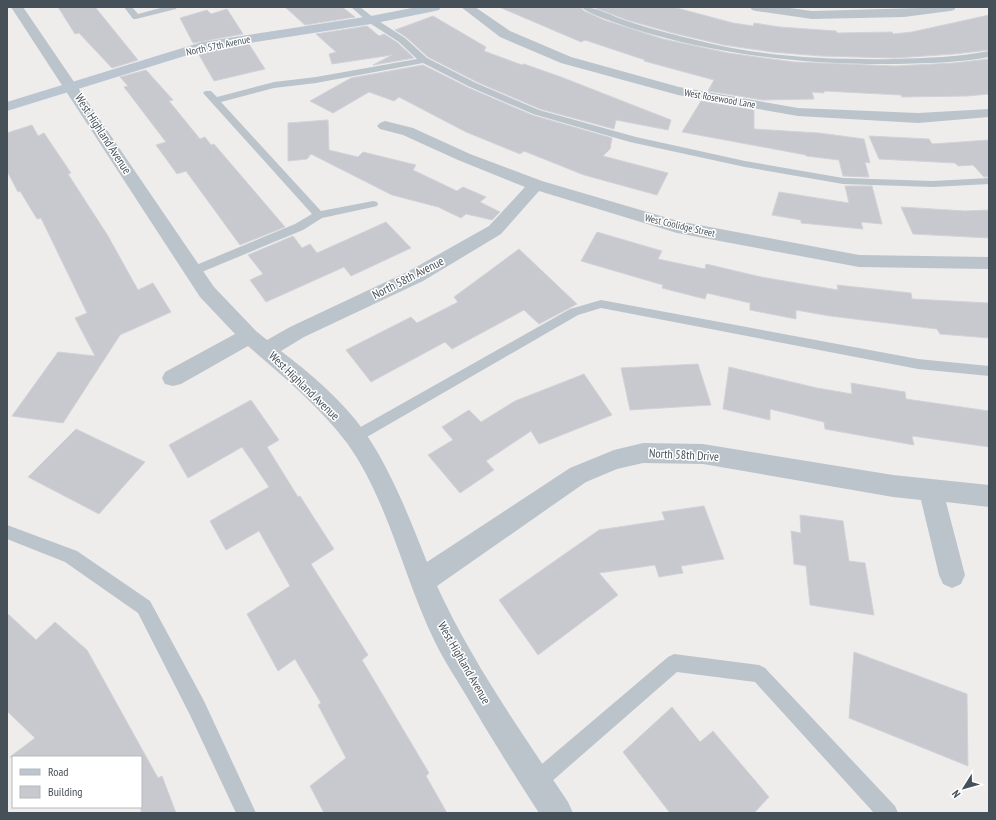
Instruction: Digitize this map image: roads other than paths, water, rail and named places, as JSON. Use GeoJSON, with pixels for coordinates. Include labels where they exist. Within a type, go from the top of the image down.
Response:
{"type":"FeatureCollection","features":[{"type":"Feature","properties":{"kind":"street","name":"West Highland Avenue"},"geometry":{"type":"LineString","coordinates":[[17,7],[207,292],[250,336],[326,403],[355,437],[389,497],[422,581],[445,633],[510,742],[557,813]]}},
{"type":"Feature","properties":{"kind":"street","name":"North 57th Avenue"},"geometry":{"type":"LineString","coordinates":[[7,107],[202,46],[371,20],[435,7]]}},
{"type":"Feature","properties":{"kind":"street","name":"West Rosewood Lane"},"geometry":{"type":"LineString","coordinates":[[467,7],[505,34],[566,60],[678,91],[798,112],[918,118],[989,113]]}},
{"type":"Feature","properties":{"kind":"street"},"geometry":{"type":"LineString","coordinates":[[756,7],[812,15],[904,14],[950,7]]}},
{"type":"Feature","properties":{"kind":"street","name":"West Coolidge Street"},"geometry":{"type":"LineString","coordinates":[[385,126],[408,131],[464,157],[536,185],[677,227],[859,261],[989,264]]}},
{"type":"Feature","properties":{"kind":"street","name":"North 58th Avenue"},"geometry":{"type":"LineString","coordinates":[[266,350],[297,332],[416,276],[495,230],[536,185]]}},
{"type":"Feature","properties":{"kind":"street"},"geometry":{"type":"LineString","coordinates":[[173,378],[250,336]]}},
{"type":"Feature","properties":{"kind":"street","name":"North 58th Drive"},"geometry":{"type":"LineString","coordinates":[[422,581],[578,475],[614,460],[643,453],[703,454],[893,486],[989,496]]}},
{"type":"Feature","properties":{"kind":"street"},"geometry":{"type":"LineString","coordinates":[[931,490],[952,575]]}},
{"type":"Feature","properties":{"kind":"lane"},"geometry":{"type":"LineString","coordinates":[[128,7],[136,17],[173,7]]}},
{"type":"Feature","properties":{"kind":"lane"},"geometry":{"type":"LineString","coordinates":[[355,7],[371,20],[402,40],[424,60],[473,85],[536,112],[634,140],[745,164],[842,181],[933,184],[989,181]]}},
{"type":"Feature","properties":{"kind":"lane"},"geometry":{"type":"LineString","coordinates":[[585,7],[653,32],[733,50],[810,60],[890,62],[966,59],[989,54]]}},
{"type":"Feature","properties":{"kind":"lane"},"geometry":{"type":"LineString","coordinates":[[215,101],[274,85],[316,80],[424,60]]}},
{"type":"Feature","properties":{"kind":"lane"},"geometry":{"type":"LineString","coordinates":[[208,93],[319,215]]}},
{"type":"Feature","properties":{"kind":"lane"},"geometry":{"type":"LineString","coordinates":[[193,271],[299,227],[319,215],[373,204]]}},
{"type":"Feature","properties":{"kind":"lane"},"geometry":{"type":"LineString","coordinates":[[355,437],[574,312],[601,304],[918,364],[989,371]]}},
{"type":"Feature","properties":{"kind":"lane"},"geometry":{"type":"LineString","coordinates":[[7,532],[71,556],[144,607],[197,708],[246,813]]}},
{"type":"Feature","properties":{"kind":"lane"},"geometry":{"type":"LineString","coordinates":[[536,782],[674,664],[759,674],[888,813]]}}]}
